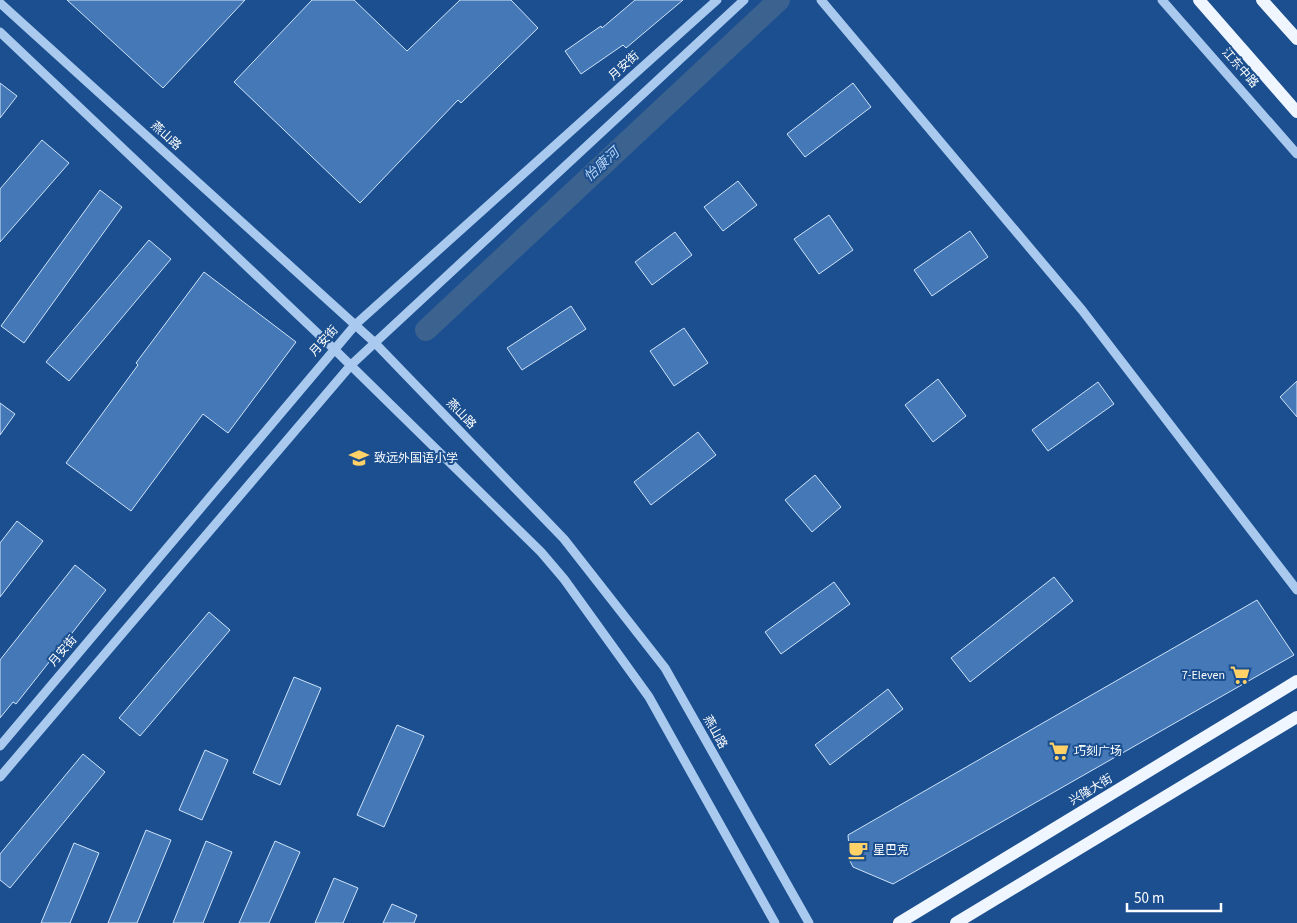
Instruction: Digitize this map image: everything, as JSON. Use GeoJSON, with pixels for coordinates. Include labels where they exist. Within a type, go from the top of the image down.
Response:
{"type":"FeatureCollection","features":[{"type":"Feature","properties":{"kind":"main road","name":"江东中路"},"geometry":{"type":"LineString","coordinates":[[1199,0],[1297,112]]}},
{"type":"Feature","properties":{"kind":"main road"},"geometry":{"type":"LineString","coordinates":[[1262,0],[1297,39]]}},
{"type":"Feature","properties":{"kind":"main road","name":"兴隆大街"},"geometry":{"type":"LineString","coordinates":[[898,923],[1297,682]]}},
{"type":"Feature","properties":{"kind":"main road"},"geometry":{"type":"LineString","coordinates":[[956,923],[1297,717]]}},
{"type":"Feature","properties":{"kind":"street","name":"月安街"},"geometry":{"type":"LineString","coordinates":[[0,746],[333,348],[356,324],[717,0]]}},
{"type":"Feature","properties":{"kind":"street"},"geometry":{"type":"LineString","coordinates":[[0,777],[351,365],[744,0]]}},
{"type":"Feature","properties":{"kind":"street"},"geometry":{"type":"LineString","coordinates":[[822,0],[1082,310],[1297,590]]}},
{"type":"Feature","properties":{"kind":"street","name":"江东中路"},"geometry":{"type":"LineString","coordinates":[[1162,0],[1297,154]]}},
{"type":"Feature","properties":{"kind":"street","name":"燕山路"},"geometry":{"type":"LineString","coordinates":[[0,3],[356,324],[564,539],[665,668],[809,923]]}},
{"type":"Feature","properties":{"kind":"street"},"geometry":{"type":"LineString","coordinates":[[0,32],[351,365],[542,552],[564,579],[650,697],[775,923]]}},
{"type":"Feature","properties":{"kind":"building"},"geometry":{"type":"Polygon","coordinates":[[[67,0],[245,0],[163,88],[67,0]]]}},
{"type":"Feature","properties":{"kind":"building"},"geometry":{"type":"Polygon","coordinates":[[[312,0],[354,0],[407,51],[460,0],[511,0],[538,28],[461,103],[458,100],[360,203],[234,82],[312,0]]]}},
{"type":"Feature","properties":{"kind":"building"},"geometry":{"type":"Polygon","coordinates":[[[635,0],[683,0],[626,48],[623,45],[581,74],[565,51],[601,26],[602,28],[635,0]]]}},
{"type":"Feature","properties":{"kind":"building"},"geometry":{"type":"Polygon","coordinates":[[[0,83],[17,96],[0,118],[0,83]]]}},
{"type":"Feature","properties":{"kind":"building"},"geometry":{"type":"Polygon","coordinates":[[[853,83],[871,107],[805,157],[787,134],[853,83]]]}},
{"type":"Feature","properties":{"kind":"building"},"geometry":{"type":"Polygon","coordinates":[[[42,140],[69,163],[0,242],[0,189],[42,140]]]}},
{"type":"Feature","properties":{"kind":"building"},"geometry":{"type":"Polygon","coordinates":[[[738,181],[757,205],[723,231],[704,207],[738,181]]]}},
{"type":"Feature","properties":{"kind":"building"},"geometry":{"type":"Polygon","coordinates":[[[100,190],[122,207],[24,343],[1,326],[100,190]]]}},
{"type":"Feature","properties":{"kind":"building"},"geometry":{"type":"Polygon","coordinates":[[[829,215],[853,250],[819,274],[794,239],[829,215]]]}},
{"type":"Feature","properties":{"kind":"building"},"geometry":{"type":"Polygon","coordinates":[[[970,231],[988,257],[932,296],[914,270],[970,231]]]}},
{"type":"Feature","properties":{"kind":"building"},"geometry":{"type":"Polygon","coordinates":[[[675,232],[692,255],[652,285],[635,262],[675,232]]]}},
{"type":"Feature","properties":{"kind":"building"},"geometry":{"type":"Polygon","coordinates":[[[149,240],[171,259],[69,381],[46,362],[149,240]]]}},
{"type":"Feature","properties":{"kind":"building"},"geometry":{"type":"Polygon","coordinates":[[[204,272],[296,342],[228,433],[203,414],[131,511],[66,463],[138,365],[136,363],[204,272]]]}},
{"type":"Feature","properties":{"kind":"building"},"geometry":{"type":"Polygon","coordinates":[[[571,306],[586,329],[522,370],[507,348],[571,306]]]}},
{"type":"Feature","properties":{"kind":"building"},"geometry":{"type":"Polygon","coordinates":[[[684,328],[708,363],[674,386],[650,351],[684,328]]]}},
{"type":"Feature","properties":{"kind":"building"},"geometry":{"type":"Polygon","coordinates":[[[938,379],[966,416],[933,442],[905,405],[938,379]]]}},
{"type":"Feature","properties":{"kind":"building"},"geometry":{"type":"Polygon","coordinates":[[[1297,381],[1297,417],[1280,397],[1297,381]]]}},
{"type":"Feature","properties":{"kind":"building"},"geometry":{"type":"Polygon","coordinates":[[[1098,382],[1114,404],[1048,451],[1032,430],[1098,382]]]}},
{"type":"Feature","properties":{"kind":"building"},"geometry":{"type":"Polygon","coordinates":[[[0,403],[15,414],[0,435],[0,403]]]}},
{"type":"Feature","properties":{"kind":"building"},"geometry":{"type":"Polygon","coordinates":[[[698,432],[716,455],[651,505],[634,482],[698,432]]]}},
{"type":"Feature","properties":{"kind":"building"},"geometry":{"type":"Polygon","coordinates":[[[815,475],[841,507],[812,532],[785,500],[815,475]]]}},
{"type":"Feature","properties":{"kind":"building"},"geometry":{"type":"Polygon","coordinates":[[[17,521],[43,541],[0,597],[0,543],[17,521]]]}},
{"type":"Feature","properties":{"kind":"building"},"geometry":{"type":"Polygon","coordinates":[[[75,565],[106,590],[16,704],[13,702],[0,718],[0,660],[75,565]]]}},
{"type":"Feature","properties":{"kind":"building"},"geometry":{"type":"Polygon","coordinates":[[[1054,577],[1073,601],[970,682],[951,658],[1054,577]]]}},
{"type":"Feature","properties":{"kind":"building"},"geometry":{"type":"Polygon","coordinates":[[[834,582],[850,604],[781,654],[765,632],[834,582]]]}},
{"type":"Feature","properties":{"kind":"building","name":"巧刻广场"},"geometry":{"type":"Polygon","coordinates":[[[1257,600],[1294,655],[893,884],[853,867],[850,861],[848,835],[1257,600]]]}},
{"type":"Feature","properties":{"kind":"building"},"geometry":{"type":"Polygon","coordinates":[[[209,612],[230,630],[140,736],[119,718],[209,612]]]}},
{"type":"Feature","properties":{"kind":"building"},"geometry":{"type":"Polygon","coordinates":[[[294,677],[321,688],[280,785],[253,773],[294,677]]]}},
{"type":"Feature","properties":{"kind":"building"},"geometry":{"type":"Polygon","coordinates":[[[888,689],[903,709],[830,765],[815,745],[888,689]]]}},
{"type":"Feature","properties":{"kind":"building"},"geometry":{"type":"Polygon","coordinates":[[[397,725],[424,736],[384,827],[357,815],[397,725]]]}},
{"type":"Feature","properties":{"kind":"building"},"geometry":{"type":"Polygon","coordinates":[[[205,750],[228,760],[202,820],[179,810],[205,750]]]}},
{"type":"Feature","properties":{"kind":"building"},"geometry":{"type":"Polygon","coordinates":[[[83,754],[105,772],[10,888],[0,880],[0,854],[83,754]]]}},
{"type":"Feature","properties":{"kind":"building"},"geometry":{"type":"Polygon","coordinates":[[[146,830],[171,840],[137,923],[108,923],[146,830]]]}},
{"type":"Feature","properties":{"kind":"building"},"geometry":{"type":"Polygon","coordinates":[[[206,841],[232,852],[203,923],[173,923],[206,841]]]}},
{"type":"Feature","properties":{"kind":"building"},"geometry":{"type":"Polygon","coordinates":[[[275,841],[300,852],[269,923],[239,923],[275,841]]]}},
{"type":"Feature","properties":{"kind":"building"},"geometry":{"type":"Polygon","coordinates":[[[74,843],[99,853],[70,923],[41,923],[74,843]]]}},
{"type":"Feature","properties":{"kind":"building"},"geometry":{"type":"Polygon","coordinates":[[[334,878],[358,888],[343,923],[315,923],[334,878]]]}},
{"type":"Feature","properties":{"kind":"building"},"geometry":{"type":"Polygon","coordinates":[[[392,904],[417,915],[414,923],[383,923],[392,904]]]}},
{"type":"Feature","properties":{"kind":"waterway","name":"怡康河"},"geometry":{"type":"LineString","coordinates":[[426,330],[779,0]]}},
{"type":"Feature","properties":{"kind":"place","name":"致远外国语小学"},"geometry":{"type":"Point","coordinates":[359,458]}},
{"type":"Feature","properties":{"kind":"place","name":"7-Eleven"},"geometry":{"type":"Point","coordinates":[1240,675]}},
{"type":"Feature","properties":{"kind":"place","name":"巧刻广场"},"geometry":{"type":"Point","coordinates":[1059,751]}},
{"type":"Feature","properties":{"kind":"place","name":"星巴克"},"geometry":{"type":"Point","coordinates":[858,850]}}]}
